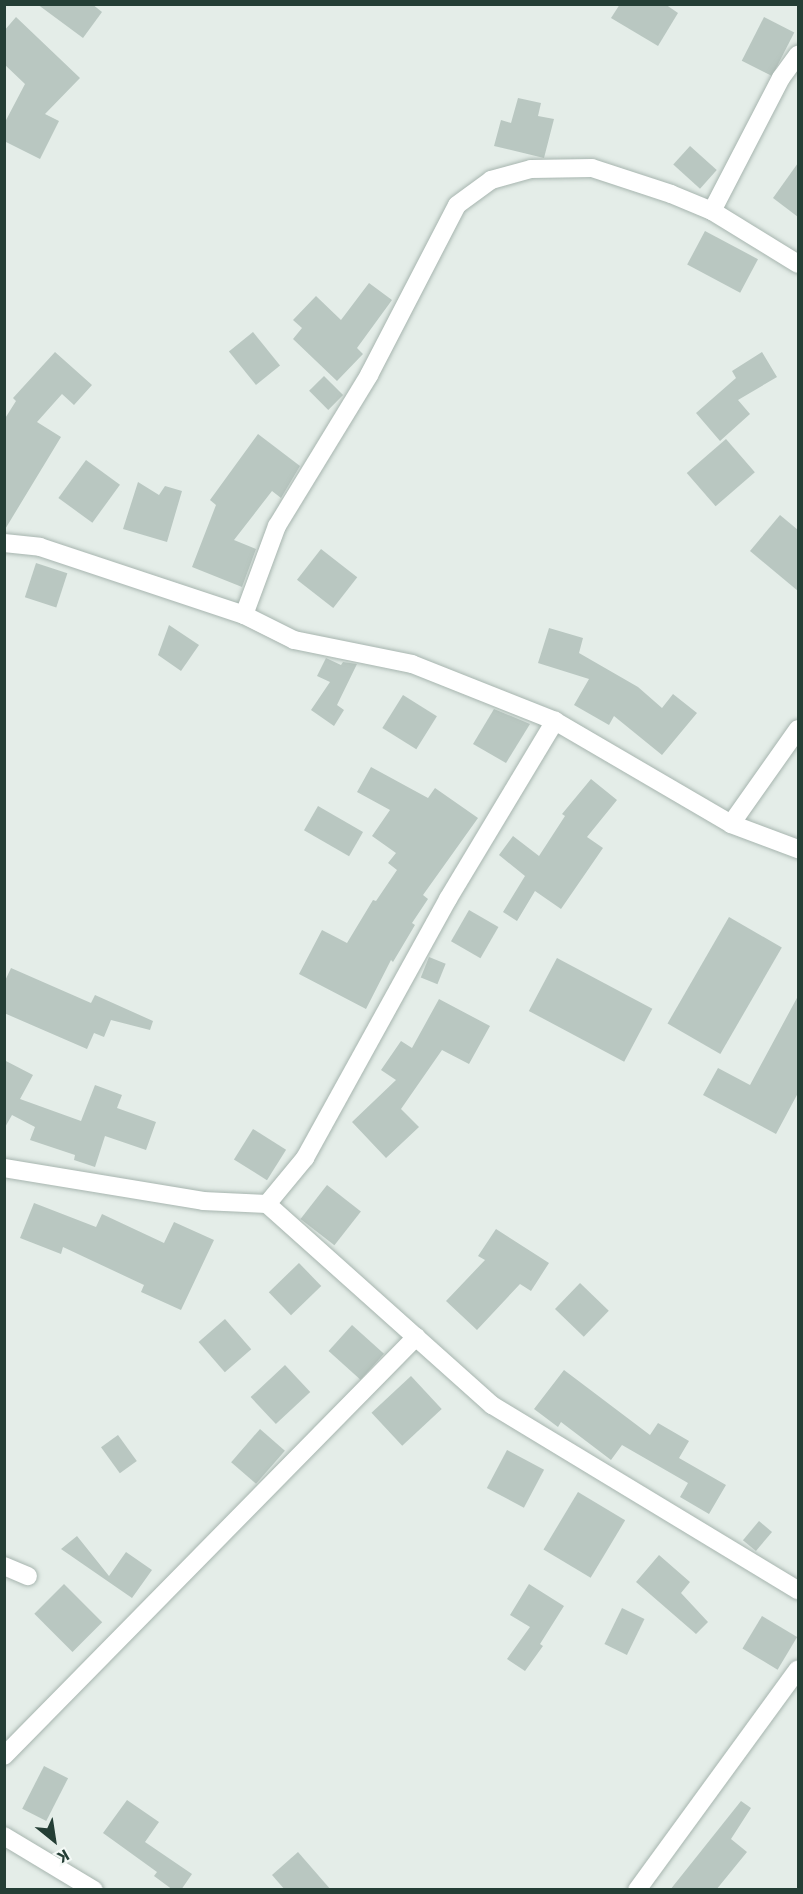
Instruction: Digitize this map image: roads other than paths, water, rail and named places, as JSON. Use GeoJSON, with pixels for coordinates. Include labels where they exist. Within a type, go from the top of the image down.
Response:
{"type":"FeatureCollection","features":[{"type":"Feature","properties":{"kind":"street"},"geometry":{"type":"LineString","coordinates":[[712,212],[781,78],[798,55]]}},
{"type":"Feature","properties":{"kind":"street"},"geometry":{"type":"LineString","coordinates":[[244,615],[276,526],[369,375],[457,205],[491,180],[531,169],[592,168],[671,194],[712,212],[798,264]]}},
{"type":"Feature","properties":{"kind":"street"},"geometry":{"type":"LineString","coordinates":[[4,543],[40,547],[244,615],[294,639],[412,664],[555,721],[731,824],[798,849]]}},
{"type":"Feature","properties":{"kind":"street"},"geometry":{"type":"LineString","coordinates":[[267,1204],[305,1158],[448,899],[555,721]]}},
{"type":"Feature","properties":{"kind":"street"},"geometry":{"type":"LineString","coordinates":[[731,824],[798,729]]}},
{"type":"Feature","properties":{"kind":"street"},"geometry":{"type":"LineString","coordinates":[[4,1168],[203,1201],[267,1204],[492,1405],[798,1590]]}},
{"type":"Feature","properties":{"kind":"street"},"geometry":{"type":"LineString","coordinates":[[4,1756],[416,1337]]}},
{"type":"Feature","properties":{"kind":"street"},"geometry":{"type":"LineString","coordinates":[[4,1566],[28,1576]]}},
{"type":"Feature","properties":{"kind":"street"},"geometry":{"type":"LineString","coordinates":[[637,1890],[798,1669]]}},
{"type":"Feature","properties":{"kind":"street"},"geometry":{"type":"LineString","coordinates":[[4,1836],[94,1890]]}}]}
